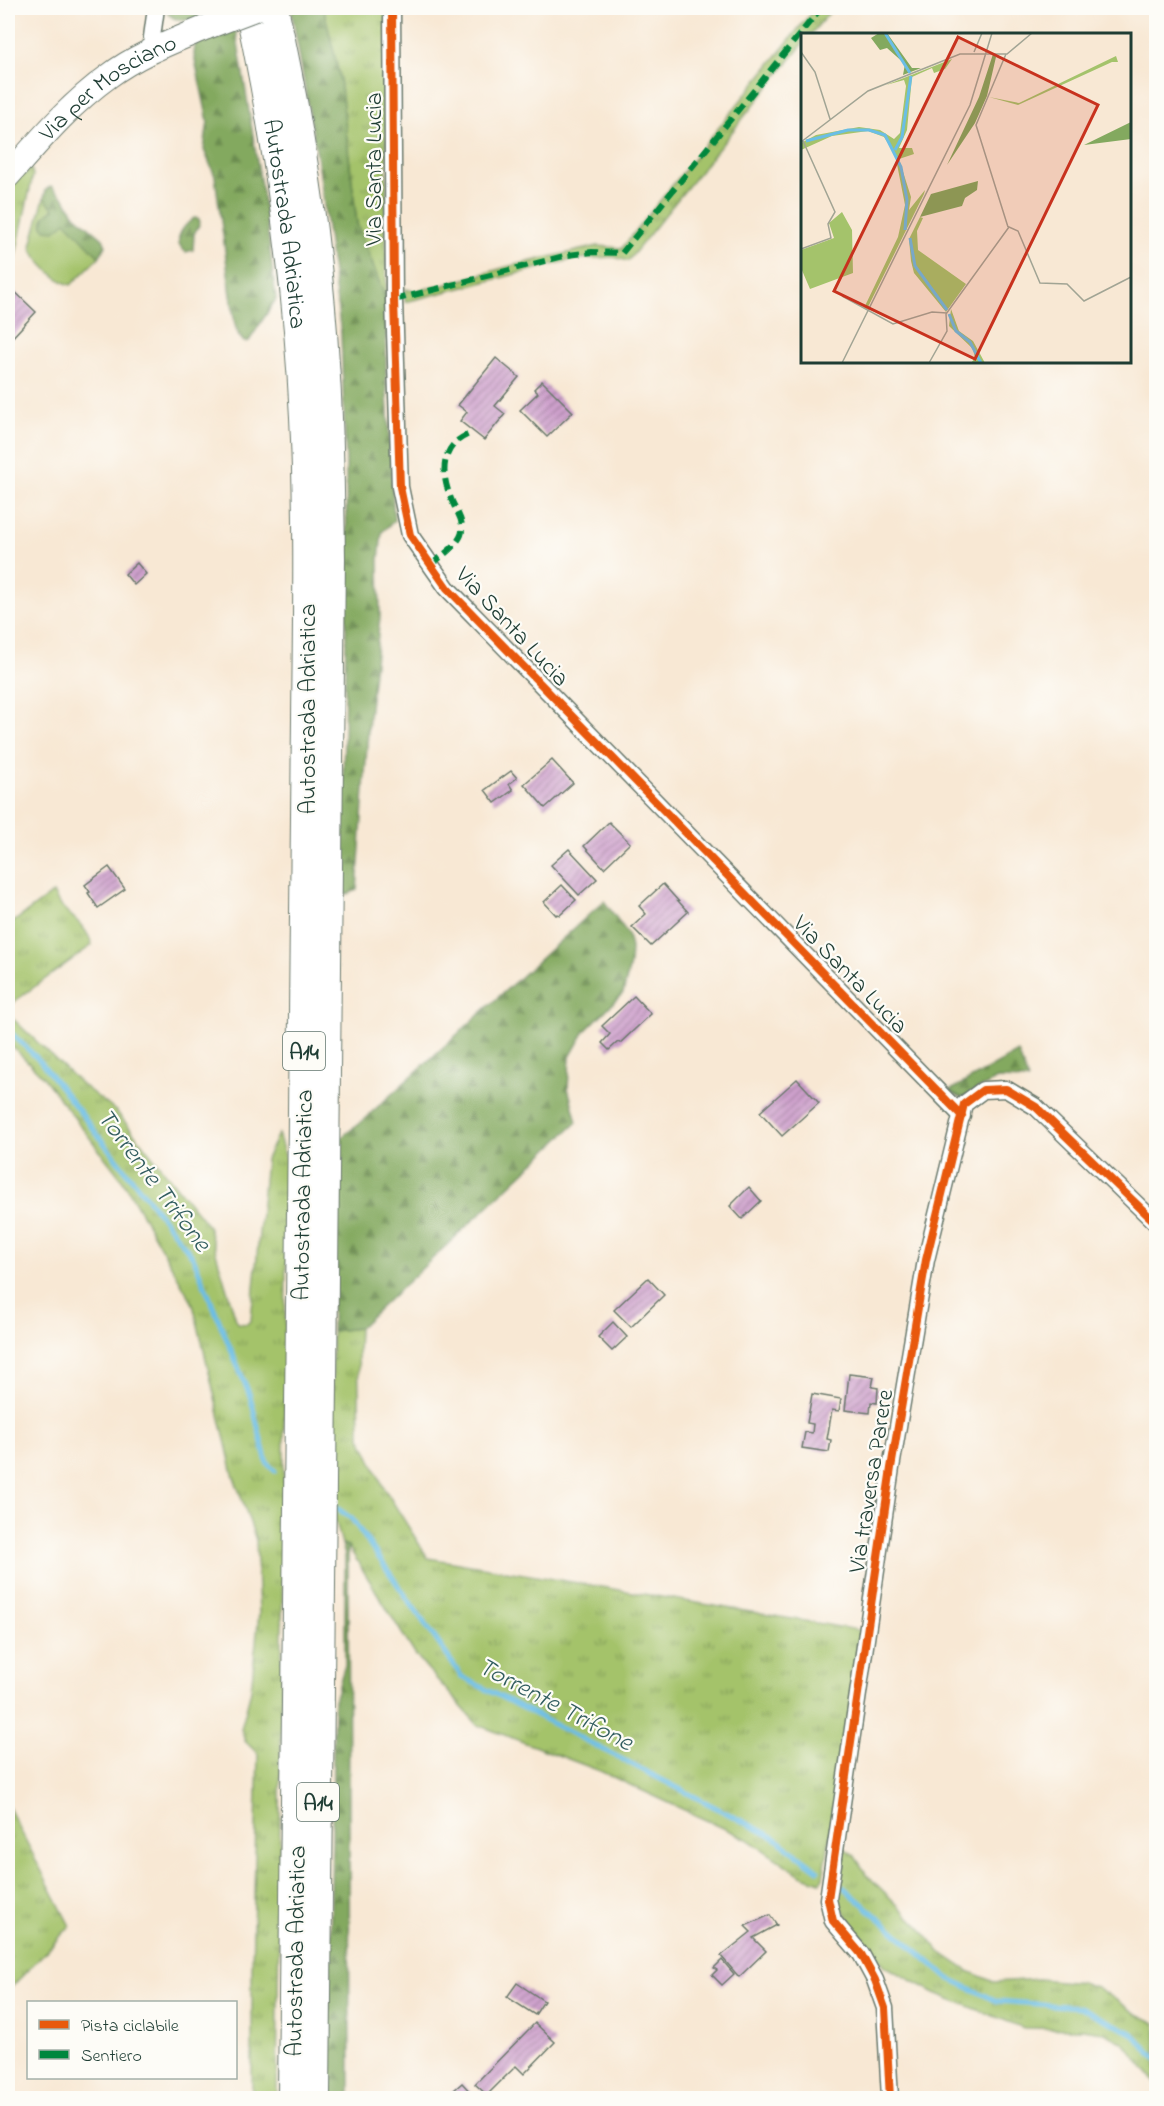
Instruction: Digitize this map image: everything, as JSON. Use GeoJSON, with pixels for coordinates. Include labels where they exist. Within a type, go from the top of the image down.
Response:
{"type":"FeatureCollection","features":[{"type":"Feature","properties":{"kind":"highway","name":"Autostrada Adriatica"},"geometry":{"type":"LineString","coordinates":[[250,8],[266,87],[290,242],[300,331],[306,431],[308,649],[293,2098]]}},
{"type":"Feature","properties":{"kind":"highway","name":"Autostrada Adriatica"},"geometry":{"type":"LineString","coordinates":[[273,8],[295,124],[316,266],[327,410],[330,535],[315,2098]]}},
{"type":"Feature","properties":{"kind":"main road","name":"Via per Mosciano"},"geometry":{"type":"LineString","coordinates":[[8,176],[67,110],[110,75],[155,49],[257,8]]}},
{"type":"Feature","properties":{"kind":"street"},"geometry":{"type":"LineString","coordinates":[[155,49],[152,37],[156,8]]}},
{"type":"Feature","properties":{"kind":"street","name":"Via Santa Lucia"},"geometry":{"type":"LineString","coordinates":[[392,8],[396,394],[400,487],[410,535],[447,588],[962,1116]]}},
{"type":"Feature","properties":{"kind":"street","name":"Via traversa Parere"},"geometry":{"type":"LineString","coordinates":[[890,2098],[885,2008],[875,1980],[861,1954],[833,1922],[828,1899],[891,1468],[926,1260],[964,1104],[983,1090],[1006,1089],[1036,1107],[1156,1223]]}},
{"type":"Feature","properties":{"kind":"green space"},"geometry":{"type":"Polygon","coordinates":[[[166,8],[235,8],[208,17],[186,20],[170,15],[166,8]]]}},
{"type":"Feature","properties":{"kind":"green space"},"geometry":{"type":"Polygon","coordinates":[[[291,8],[322,8],[324,10],[340,79],[357,224],[386,300],[386,375],[394,521],[382,532],[379,560],[380,617],[369,717],[357,890],[348,894],[341,893],[347,579],[346,464],[341,334],[319,167],[291,8]]]}},
{"type":"Feature","properties":{"kind":"green space"},"geometry":{"type":"Polygon","coordinates":[[[322,8],[387,8],[386,300],[357,224],[345,124],[322,8]]]}},
{"type":"Feature","properties":{"kind":"green space"},"geometry":{"type":"Polygon","coordinates":[[[815,8],[833,8],[812,33],[801,33],[801,46],[628,261],[614,257],[575,259],[405,302],[405,289],[414,291],[440,286],[510,266],[598,246],[622,248],[815,8]]]}},
{"type":"Feature","properties":{"kind":"green space"},"geometry":{"type":"Polygon","coordinates":[[[235,24],[265,210],[276,299],[249,341],[244,342],[235,325],[215,176],[204,150],[208,121],[194,55],[195,45],[200,40],[235,24]]]}},
{"type":"Feature","properties":{"kind":"green space"},"geometry":{"type":"Polygon","coordinates":[[[30,165],[33,175],[15,258],[8,267],[8,184],[30,165]]]}},
{"type":"Feature","properties":{"kind":"green space"},"geometry":{"type":"Polygon","coordinates":[[[51,186],[64,198],[75,215],[103,239],[106,246],[99,257],[66,223],[55,231],[45,230],[42,226],[45,216],[54,209],[44,198],[46,190],[51,186]]]}},
{"type":"Feature","properties":{"kind":"green space"},"geometry":{"type":"Polygon","coordinates":[[[44,198],[54,209],[46,215],[43,221],[45,230],[55,231],[66,222],[99,257],[71,285],[47,269],[36,257],[31,246],[44,198]]]}},
{"type":"Feature","properties":{"kind":"green space"},"geometry":{"type":"Polygon","coordinates":[[[194,218],[199,219],[200,223],[194,234],[193,250],[186,252],[179,243],[180,234],[194,218]]]}},
{"type":"Feature","properties":{"kind":"green space"},"geometry":{"type":"Polygon","coordinates":[[[53,893],[62,907],[84,929],[92,945],[8,1006],[8,926],[53,893]]]}},
{"type":"Feature","properties":{"kind":"green space"},"geometry":{"type":"Polygon","coordinates":[[[604,901],[628,934],[631,948],[630,965],[623,993],[585,1031],[570,1057],[568,1088],[577,1122],[359,1328],[332,1331],[334,1143],[361,1122],[604,901]]]}},
{"type":"Feature","properties":{"kind":"green space"},"geometry":{"type":"Polygon","coordinates":[[[8,1014],[80,1083],[117,1112],[208,1226],[237,1323],[247,1324],[251,1320],[266,1159],[278,1134],[287,1162],[277,2098],[252,2098],[252,1968],[258,1754],[245,1741],[241,1729],[251,1690],[259,1613],[256,1540],[233,1474],[193,1304],[123,1181],[43,1077],[8,1042],[8,1014]]]}},
{"type":"Feature","properties":{"kind":"green space"},"geometry":{"type":"Polygon","coordinates":[[[1018,1052],[1028,1080],[997,1079],[962,1098],[949,1091],[1018,1052]]]}},
{"type":"Feature","properties":{"kind":"green space"},"geometry":{"type":"Polygon","coordinates":[[[359,1328],[360,1436],[384,1488],[428,1558],[864,1631],[823,1878],[820,1882],[801,1875],[747,1839],[600,1771],[478,1725],[416,1656],[348,1546],[342,1544],[334,1515],[332,1331],[359,1328]]]}},
{"type":"Feature","properties":{"kind":"green space"},"geometry":{"type":"Polygon","coordinates":[[[342,1544],[348,1546],[350,2098],[328,2098],[334,1700],[345,1665],[345,1556],[342,1544]]]}},
{"type":"Feature","properties":{"kind":"green space"},"geometry":{"type":"Polygon","coordinates":[[[8,1806],[70,1926],[8,1991],[8,1806]]]}},
{"type":"Feature","properties":{"kind":"green space"},"geometry":{"type":"Polygon","coordinates":[[[843,1847],[854,1855],[867,1875],[921,1928],[940,1952],[968,1971],[994,1982],[1039,1979],[1082,1983],[1097,1987],[1137,2014],[1156,2023],[1156,2083],[1124,2043],[1103,2032],[1083,2029],[1024,2028],[935,1993],[885,1966],[840,1905],[836,1889],[843,1847]]]}},
{"type":"Feature","properties":{"kind":"building"},"geometry":{"type":"Polygon","coordinates":[[[8,285],[36,312],[8,342],[8,285]]]}},
{"type":"Feature","properties":{"kind":"building"},"geometry":{"type":"Polygon","coordinates":[[[496,358],[519,377],[495,406],[505,414],[484,440],[460,421],[467,412],[458,405],[496,358]]]}},
{"type":"Feature","properties":{"kind":"building"},"geometry":{"type":"Polygon","coordinates":[[[542,381],[573,412],[547,437],[520,410],[538,393],[534,389],[542,381]]]}},
{"type":"Feature","properties":{"kind":"building"},"geometry":{"type":"Polygon","coordinates":[[[137,563],[146,574],[134,585],[125,574],[137,563]]]}},
{"type":"Feature","properties":{"kind":"building"},"geometry":{"type":"Polygon","coordinates":[[[552,760],[573,783],[545,808],[524,784],[552,760]]]}},
{"type":"Feature","properties":{"kind":"building"},"geometry":{"type":"Polygon","coordinates":[[[511,771],[517,778],[509,784],[513,790],[495,803],[485,790],[511,771]]]}},
{"type":"Feature","properties":{"kind":"building"},"geometry":{"type":"Polygon","coordinates":[[[609,822],[630,843],[604,868],[584,846],[609,822]]]}},
{"type":"Feature","properties":{"kind":"building"},"geometry":{"type":"Polygon","coordinates":[[[569,849],[597,879],[579,895],[551,865],[569,849]]]}},
{"type":"Feature","properties":{"kind":"building"},"geometry":{"type":"Polygon","coordinates":[[[109,867],[125,889],[98,908],[85,885],[109,867]]]}},
{"type":"Feature","properties":{"kind":"building"},"geometry":{"type":"Polygon","coordinates":[[[663,884],[688,912],[651,946],[632,927],[646,914],[639,906],[663,884]]]}},
{"type":"Feature","properties":{"kind":"building"},"geometry":{"type":"Polygon","coordinates":[[[562,885],[576,900],[560,915],[556,915],[544,902],[562,885]]]}},
{"type":"Feature","properties":{"kind":"building"},"geometry":{"type":"Polygon","coordinates":[[[634,996],[651,1014],[620,1043],[618,1042],[609,1050],[602,1043],[610,1034],[602,1026],[634,996]]]}},
{"type":"Feature","properties":{"kind":"building"},"geometry":{"type":"Polygon","coordinates":[[[797,1079],[819,1103],[782,1136],[760,1112],[797,1079]]]}},
{"type":"Feature","properties":{"kind":"building"},"geometry":{"type":"Polygon","coordinates":[[[749,1187],[761,1201],[742,1219],[730,1206],[749,1187]]]}},
{"type":"Feature","properties":{"kind":"building"},"geometry":{"type":"Polygon","coordinates":[[[648,1278],[664,1295],[631,1327],[614,1310],[648,1278]]]}},
{"type":"Feature","properties":{"kind":"building"},"geometry":{"type":"Polygon","coordinates":[[[613,1322],[627,1337],[612,1351],[598,1337],[613,1322]]]}},
{"type":"Feature","properties":{"kind":"building"},"geometry":{"type":"Polygon","coordinates":[[[849,1374],[874,1377],[872,1387],[878,1388],[877,1403],[871,1402],[870,1413],[845,1410],[849,1374]]]}},
{"type":"Feature","properties":{"kind":"building"},"geometry":{"type":"Polygon","coordinates":[[[812,1394],[841,1399],[839,1411],[832,1410],[827,1439],[831,1440],[829,1452],[802,1448],[805,1432],[812,1433],[813,1424],[807,1423],[812,1394]]]}},
{"type":"Feature","properties":{"kind":"building"},"geometry":{"type":"Polygon","coordinates":[[[770,1915],[777,1925],[753,1938],[766,1951],[739,1977],[721,1956],[751,1932],[745,1926],[770,1915]]]}},
{"type":"Feature","properties":{"kind":"building"},"geometry":{"type":"Polygon","coordinates":[[[722,1960],[734,1974],[722,1985],[712,1975],[717,1970],[714,1968],[722,1960]]]}},
{"type":"Feature","properties":{"kind":"building"},"geometry":{"type":"Polygon","coordinates":[[[517,1983],[544,2001],[535,2015],[507,1997],[517,1983]]]}},
{"type":"Feature","properties":{"kind":"building"},"geometry":{"type":"Polygon","coordinates":[[[535,2023],[555,2042],[524,2074],[516,2066],[487,2095],[475,2084],[535,2023]]]}},
{"type":"Feature","properties":{"kind":"building"},"geometry":{"type":"Polygon","coordinates":[[[462,2083],[476,2098],[445,2098],[462,2083]]]}},
{"type":"Feature","properties":{"kind":"waterway","name":"Torrente Trifone"},"geometry":{"type":"LineString","coordinates":[[8,1030],[40,1061],[193,1257],[250,1396],[267,1463],[275,1471]]}},
{"type":"Feature","properties":{"kind":"waterway","name":"Torrente Trifone"},"geometry":{"type":"LineString","coordinates":[[334,1506],[352,1519],[462,1677],[775,1838],[818,1870]]}},
{"type":"Feature","properties":{"kind":"waterway","name":"Torrente Trifone"},"geometry":{"type":"LineString","coordinates":[[843,1887],[948,1978],[997,2001],[1080,2007],[1132,2033],[1156,2058]]}},
{"type":"Feature","properties":{"kind":"marked path"},"geometry":{"type":"LineString","coordinates":[[394,300],[568,255],[592,252],[622,253],[821,8]]}},
{"type":"Feature","properties":{"kind":"marked path"},"geometry":{"type":"LineString","coordinates":[[431,565],[452,548],[461,535],[461,520],[447,487],[444,468],[448,452],[453,445],[469,434]]}},
{"type":"Feature","properties":{"kind":"cycle path"},"geometry":{"type":"LineString","coordinates":[[392,8],[394,300],[400,487],[410,535],[447,588],[962,1116]]}},
{"type":"Feature","properties":{"kind":"cycle path"},"geometry":{"type":"LineString","coordinates":[[890,2098],[885,2008],[875,1980],[861,1954],[833,1921],[828,1899],[891,1468],[926,1260],[964,1104],[983,1090],[1006,1089],[1036,1107],[1156,1223]]}}]}
